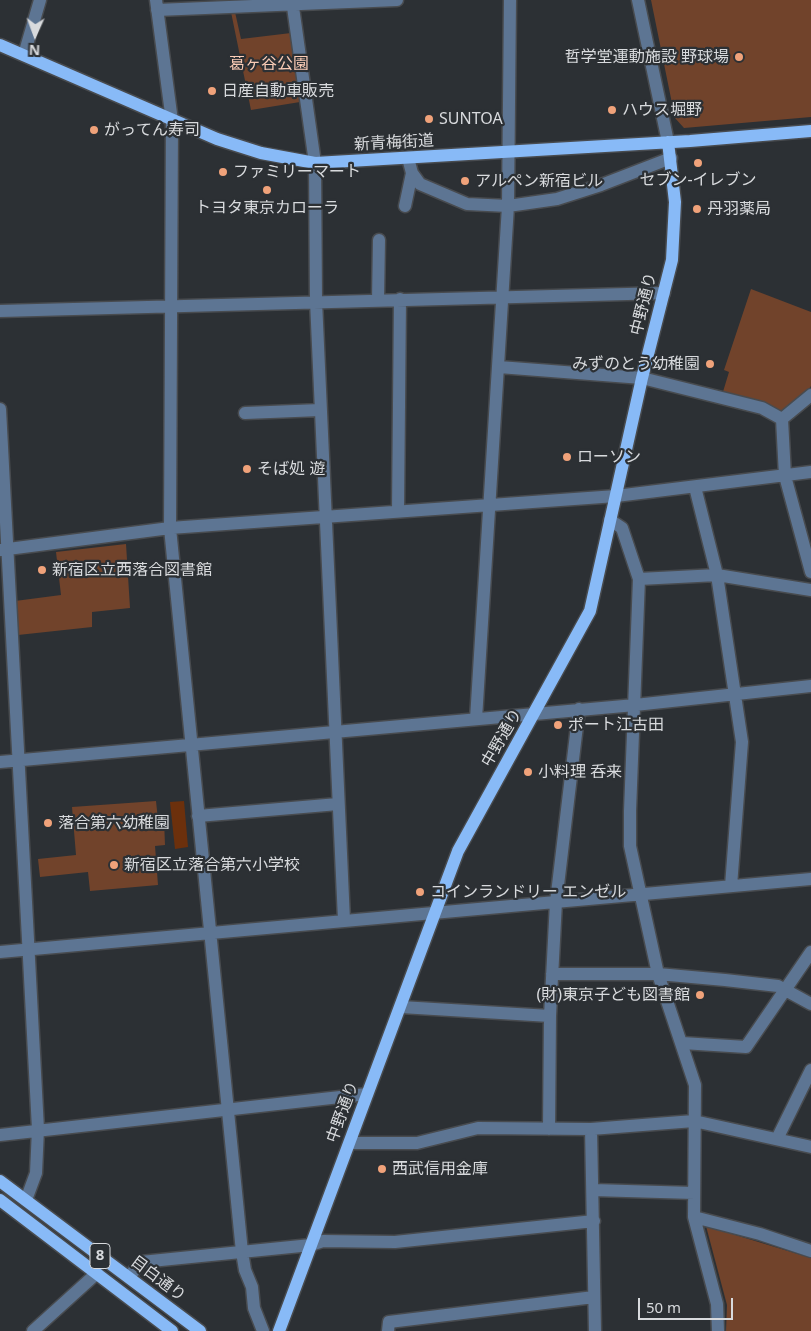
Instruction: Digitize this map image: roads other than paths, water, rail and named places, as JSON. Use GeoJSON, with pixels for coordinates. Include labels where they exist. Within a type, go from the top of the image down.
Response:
{"type":"FeatureCollection","features":[{"type":"Feature","properties":{"kind":"main road","name":"新青梅街道"},"geometry":{"type":"LineString","coordinates":[[0,45],[217,139],[261,154],[315,162],[508,152],[811,131]]}},
{"type":"Feature","properties":{"kind":"main road","name":"中野通り"},"geometry":{"type":"LineString","coordinates":[[279,1331],[458,851],[590,612],[674,243],[675,202],[668,142]]}},
{"type":"Feature","properties":{"kind":"main road","name":"目白通り"},"geometry":{"type":"LineString","coordinates":[[0,1181],[200,1331]]}},
{"type":"Feature","properties":{"kind":"main road","name":"目白通り"},"geometry":{"type":"LineString","coordinates":[[0,1200],[172,1331]]}},
{"type":"Feature","properties":{"kind":"street"},"geometry":{"type":"LineString","coordinates":[[24,55],[40,0]]}},
{"type":"Feature","properties":{"kind":"street"},"geometry":{"type":"LineString","coordinates":[[263,1331],[254,1308],[252,1287],[245,1270],[242,1252],[170,528],[172,121],[156,5],[397,0]]}},
{"type":"Feature","properties":{"kind":"street"},"geometry":{"type":"LineString","coordinates":[[476,718],[508,206],[510,0]]}},
{"type":"Feature","properties":{"kind":"street"},"geometry":{"type":"LineString","coordinates":[[638,0],[668,142]]}},
{"type":"Feature","properties":{"kind":"street"},"geometry":{"type":"LineString","coordinates":[[293,2],[315,162],[316,301],[320,410],[344,920]]}},
{"type":"Feature","properties":{"kind":"street"},"geometry":{"type":"LineString","coordinates":[[408,158],[412,173],[420,184],[467,204],[508,206],[557,199],[601,185],[671,158]]}},
{"type":"Feature","properties":{"kind":"street"},"geometry":{"type":"LineString","coordinates":[[406,206],[412,173]]}},
{"type":"Feature","properties":{"kind":"street"},"geometry":{"type":"LineString","coordinates":[[378,300],[379,240]]}},
{"type":"Feature","properties":{"kind":"street"},"geometry":{"type":"LineString","coordinates":[[0,311],[664,293]]}},
{"type":"Feature","properties":{"kind":"street"},"geometry":{"type":"LineString","coordinates":[[398,511],[400,299]]}},
{"type":"Feature","properties":{"kind":"street"},"geometry":{"type":"LineString","coordinates":[[498,367],[642,378],[762,408],[782,419]]}},
{"type":"Feature","properties":{"kind":"street"},"geometry":{"type":"LineString","coordinates":[[782,419],[811,395]]}},
{"type":"Feature","properties":{"kind":"street"},"geometry":{"type":"LineString","coordinates":[[0,409],[3,549],[19,760],[38,1129],[36,1173],[26,1200]]}},
{"type":"Feature","properties":{"kind":"street"},"geometry":{"type":"LineString","coordinates":[[245,413],[320,410]]}},
{"type":"Feature","properties":{"kind":"street"},"geometry":{"type":"LineString","coordinates":[[782,419],[785,476],[811,572]]}},
{"type":"Feature","properties":{"kind":"street"},"geometry":{"type":"LineString","coordinates":[[3,549],[170,528],[616,496],[811,472]]}},
{"type":"Feature","properties":{"kind":"street"},"geometry":{"type":"LineString","coordinates":[[695,487],[717,575],[742,742],[731,886]]}},
{"type":"Feature","properties":{"kind":"street"},"geometry":{"type":"LineString","coordinates":[[610,520],[622,528],[639,579],[630,846],[658,974],[695,1085],[694,1217],[717,1304],[718,1331]]}},
{"type":"Feature","properties":{"kind":"street"},"geometry":{"type":"LineString","coordinates":[[639,579],[717,575],[811,590]]}},
{"type":"Feature","properties":{"kind":"street"},"geometry":{"type":"LineString","coordinates":[[0,762],[635,704],[811,686]]}},
{"type":"Feature","properties":{"kind":"street"},"geometry":{"type":"LineString","coordinates":[[549,1129],[550,1016],[556,902],[579,709]]}},
{"type":"Feature","properties":{"kind":"street"},"geometry":{"type":"LineString","coordinates":[[198,816],[338,804]]}},
{"type":"Feature","properties":{"kind":"street"},"geometry":{"type":"LineString","coordinates":[[0,952],[811,878]]}},
{"type":"Feature","properties":{"kind":"street"},"geometry":{"type":"LineString","coordinates":[[682,1043],[746,1047],[811,952]]}},
{"type":"Feature","properties":{"kind":"street"},"geometry":{"type":"LineString","coordinates":[[552,974],[658,974],[725,980],[787,989],[811,1004]]}},
{"type":"Feature","properties":{"kind":"street"},"geometry":{"type":"LineString","coordinates":[[400,1007],[550,1016]]}},
{"type":"Feature","properties":{"kind":"street"},"geometry":{"type":"LineString","coordinates":[[777,1140],[811,1070]]}},
{"type":"Feature","properties":{"kind":"street"},"geometry":{"type":"LineString","coordinates":[[0,1135],[38,1129],[367,1094]]}},
{"type":"Feature","properties":{"kind":"street"},"geometry":{"type":"LineString","coordinates":[[350,1143],[416,1143],[478,1128],[591,1128],[694,1121],[811,1147]]}},
{"type":"Feature","properties":{"kind":"street"},"geometry":{"type":"LineString","coordinates":[[591,1128],[595,1331]]}},
{"type":"Feature","properties":{"kind":"street"},"geometry":{"type":"LineString","coordinates":[[593,1190],[694,1194]]}},
{"type":"Feature","properties":{"kind":"street"},"geometry":{"type":"LineString","coordinates":[[694,1217],[760,1234],[811,1251]]}},
{"type":"Feature","properties":{"kind":"street"},"geometry":{"type":"LineString","coordinates":[[129,1277],[141,1262],[311,1245],[323,1241],[395,1242],[594,1221]]}},
{"type":"Feature","properties":{"kind":"street"},"geometry":{"type":"LineString","coordinates":[[33,1331],[97,1273]]}},
{"type":"Feature","properties":{"kind":"street"},"geometry":{"type":"LineString","coordinates":[[388,1331],[389,1322],[594,1297]]}},
{"type":"Feature","properties":{"kind":"place","name":"哲学堂運動施設 野球場"},"geometry":{"type":"Point","coordinates":[739,57]}},
{"type":"Feature","properties":{"kind":"place","name":"日産自動車販売"},"geometry":{"type":"Point","coordinates":[212,91]}},
{"type":"Feature","properties":{"kind":"place","name":"ハウス堀野"},"geometry":{"type":"Point","coordinates":[612,110]}},
{"type":"Feature","properties":{"kind":"place","name":"SUNTOA"},"geometry":{"type":"Point","coordinates":[429,119]}},
{"type":"Feature","properties":{"kind":"place","name":"がってん寿司"},"geometry":{"type":"Point","coordinates":[94,130]}},
{"type":"Feature","properties":{"kind":"place","name":"セブン-イレブン"},"geometry":{"type":"Point","coordinates":[698,163]}},
{"type":"Feature","properties":{"kind":"place","name":"ファミリーマート"},"geometry":{"type":"Point","coordinates":[223,172]}},
{"type":"Feature","properties":{"kind":"place","name":"アルペン新宿ビル"},"geometry":{"type":"Point","coordinates":[465,181]}},
{"type":"Feature","properties":{"kind":"place","name":"トヨタ東京カローラ"},"geometry":{"type":"Point","coordinates":[267,190]}},
{"type":"Feature","properties":{"kind":"place","name":"丹羽薬局"},"geometry":{"type":"Point","coordinates":[697,209]}},
{"type":"Feature","properties":{"kind":"place","name":"みずのとう幼稚園"},"geometry":{"type":"Point","coordinates":[710,364]}},
{"type":"Feature","properties":{"kind":"place","name":"ローソン"},"geometry":{"type":"Point","coordinates":[567,457]}},
{"type":"Feature","properties":{"kind":"place","name":"そば処 遊"},"geometry":{"type":"Point","coordinates":[247,469]}},
{"type":"Feature","properties":{"kind":"place","name":"新宿区立西落合図書館"},"geometry":{"type":"Point","coordinates":[42,570]}},
{"type":"Feature","properties":{"kind":"place","name":"ポート江古田"},"geometry":{"type":"Point","coordinates":[558,725]}},
{"type":"Feature","properties":{"kind":"place","name":"小料理 呑来"},"geometry":{"type":"Point","coordinates":[528,772]}},
{"type":"Feature","properties":{"kind":"place","name":"落合第六幼稚園"},"geometry":{"type":"Point","coordinates":[48,823]}},
{"type":"Feature","properties":{"kind":"place","name":"新宿区立落合第六小学校"},"geometry":{"type":"Point","coordinates":[114,865]}},
{"type":"Feature","properties":{"kind":"place","name":"コインランドリー エンゼル"},"geometry":{"type":"Point","coordinates":[420,892]}},
{"type":"Feature","properties":{"kind":"place","name":"(財)東京子ども図書館"},"geometry":{"type":"Point","coordinates":[700,995]}},
{"type":"Feature","properties":{"kind":"place","name":"西武信用金庫"},"geometry":{"type":"Point","coordinates":[382,1169]}},
{"type":"Feature","properties":{"kind":"park label","name":"葛ヶ谷公園"},"geometry":{"type":"Point","coordinates":[269,64]}}]}
